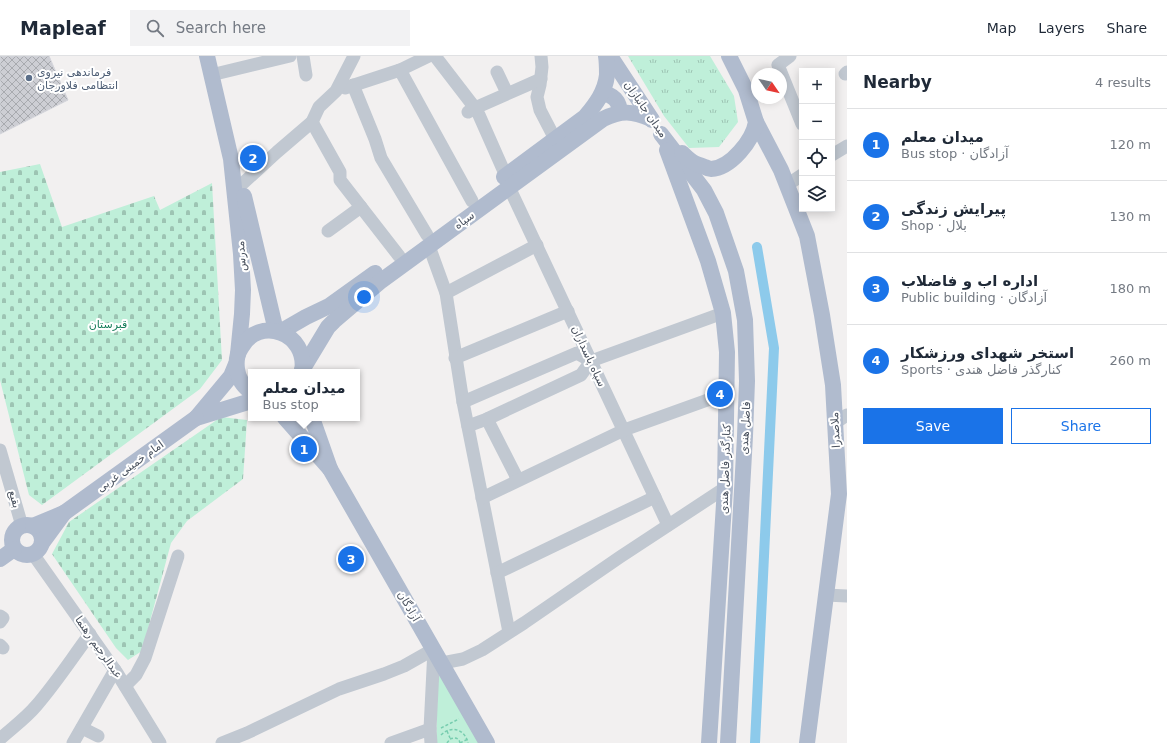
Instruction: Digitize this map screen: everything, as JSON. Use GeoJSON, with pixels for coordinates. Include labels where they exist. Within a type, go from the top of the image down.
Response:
{"type":"FeatureCollection","features":[{"type":"Feature","properties":{"kind":"main road","name":"مدرس"},"geometry":{"type":"LineString","coordinates":[[207,56],[231,158],[241,185],[278,332]]}},
{"type":"Feature","properties":{"kind":"main road","name":"سپاه"},"geometry":{"type":"LineString","coordinates":[[303,369],[328,327],[472,201],[508,181],[555,139],[585,117],[602,94],[607,75],[606,56]]}},
{"type":"Feature","properties":{"kind":"main road","name":"میدان جانبازان"},"geometry":{"type":"LineString","coordinates":[[610,56],[661,134],[693,163],[711,169],[726,165],[738,154],[750,138],[756,122]]}},
{"type":"Feature","properties":{"kind":"main road"},"geometry":{"type":"LineString","coordinates":[[732,59],[746,90],[756,122]]}},
{"type":"Feature","properties":{"kind":"main road"},"geometry":{"type":"LineString","coordinates":[[602,94],[606,93],[616,100],[620,107],[619,113]]}},
{"type":"Feature","properties":{"kind":"main road","name":"سپاه"},"geometry":{"type":"LineString","coordinates":[[278,332],[330,306],[399,256],[428,240],[508,181],[603,119],[614,114],[634,112],[651,119]]}},
{"type":"Feature","properties":{"kind":"main road","name":"ملاصدرا"},"geometry":{"type":"LineString","coordinates":[[756,122],[781,170],[807,236],[841,419],[839,494],[807,743]]}},
{"type":"Feature","properties":{"kind":"main road","name":"کنارگذر فاضل هندی"},"geometry":{"type":"LineString","coordinates":[[661,134],[708,261],[723,313],[727,352],[725,488],[709,743]]}},
{"type":"Feature","properties":{"kind":"main road","name":"فاضل هندی"},"geometry":{"type":"LineString","coordinates":[[661,134],[704,190],[716,213],[736,271],[745,320],[747,355],[746,404],[728,743]]}},
{"type":"Feature","properties":{"kind":"main road","name":"مدرس"},"geometry":{"type":"LineString","coordinates":[[231,158],[242,254],[242,314],[237,359]]}},
{"type":"Feature","properties":{"kind":"main road","name":"امام خمینی غربی"},"geometry":{"type":"LineString","coordinates":[[27,526],[64,513],[196,418],[230,376],[243,344],[250,336],[268,330],[278,332]]}},
{"type":"Feature","properties":{"kind":"main road"},"geometry":{"type":"LineString","coordinates":[[278,332],[292,339],[298,345],[303,362],[302,369]]}},
{"type":"Feature","properties":{"kind":"main road"},"geometry":{"type":"LineString","coordinates":[[237,359],[238,375],[248,389]]}},
{"type":"Feature","properties":{"kind":"main road","name":"امام خمینی غربی"},"geometry":{"type":"LineString","coordinates":[[196,418],[248,402]]}},
{"type":"Feature","properties":{"kind":"main road"},"geometry":{"type":"LineString","coordinates":[[288,421],[330,469]]}},
{"type":"Feature","properties":{"kind":"main road"},"geometry":{"type":"LineString","coordinates":[[313,421],[330,469]]}},
{"type":"Feature","properties":{"kind":"main road","name":"آزادگان"},"geometry":{"type":"LineString","coordinates":[[330,469],[487,743]]}},
{"type":"Feature","properties":{"kind":"main road","name":"امام خمینی غربی"},"geometry":{"type":"LineString","coordinates":[[38,549],[64,513]]}},
{"type":"Feature","properties":{"kind":"main road"},"geometry":{"type":"LineString","coordinates":[[27,526],[37,529],[42,538],[38,549],[27,556],[18,553],[14,549],[11,541],[14,531],[18,528],[27,526]]}},
{"type":"Feature","properties":{"kind":"main road"},"geometry":{"type":"LineString","coordinates":[[0,559],[14,549]]}},
{"type":"Feature","properties":{"kind":"street"},"geometry":{"type":"LineString","coordinates":[[211,75],[290,56]]}},
{"type":"Feature","properties":{"kind":"street"},"geometry":{"type":"LineString","coordinates":[[303,56],[306,75]]}},
{"type":"Feature","properties":{"kind":"street"},"geometry":{"type":"LineString","coordinates":[[241,185],[276,152],[312,122],[319,107],[336,91],[354,56]]}},
{"type":"Feature","properties":{"kind":"street"},"geometry":{"type":"LineString","coordinates":[[336,91],[400,70],[429,56]]}},
{"type":"Feature","properties":{"kind":"street","name":"سپاه پاسداران"},"geometry":{"type":"LineString","coordinates":[[435,56],[472,110],[479,115],[537,245],[668,525]]}},
{"type":"Feature","properties":{"kind":"street"},"geometry":{"type":"LineString","coordinates":[[541,56],[541,79],[537,97],[540,110],[555,139]]}},
{"type":"Feature","properties":{"kind":"street"},"geometry":{"type":"LineString","coordinates":[[790,56],[778,65],[799,117]]}},
{"type":"Feature","properties":{"kind":"street"},"geometry":{"type":"LineString","coordinates":[[400,70],[472,201]]}},
{"type":"Feature","properties":{"kind":"street"},"geometry":{"type":"LineString","coordinates":[[497,72],[507,93]]}},
{"type":"Feature","properties":{"kind":"street"},"geometry":{"type":"LineString","coordinates":[[472,110],[541,79]]}},
{"type":"Feature","properties":{"kind":"street"},"geometry":{"type":"LineString","coordinates":[[353,85],[375,139],[381,158],[428,240],[446,293],[463,402],[509,632]]}},
{"type":"Feature","properties":{"kind":"street"},"geometry":{"type":"LineString","coordinates":[[312,122],[340,172],[340,180],[399,256]]}},
{"type":"Feature","properties":{"kind":"street"},"geometry":{"type":"LineString","coordinates":[[835,154],[847,146]]}},
{"type":"Feature","properties":{"kind":"street"},"geometry":{"type":"LineString","coordinates":[[787,185],[800,176]]}},
{"type":"Feature","properties":{"kind":"street"},"geometry":{"type":"LineString","coordinates":[[328,231],[361,207]]}},
{"type":"Feature","properties":{"kind":"street"},"geometry":{"type":"LineString","coordinates":[[446,293],[537,245]]}},
{"type":"Feature","properties":{"kind":"street"},"geometry":{"type":"LineString","coordinates":[[455,358],[568,311]]}},
{"type":"Feature","properties":{"kind":"street"},"geometry":{"type":"LineString","coordinates":[[468,426],[487,419],[581,375],[591,361],[723,313]]}},
{"type":"Feature","properties":{"kind":"street"},"geometry":{"type":"LineString","coordinates":[[463,402],[577,353],[591,361]]}},
{"type":"Feature","properties":{"kind":"street"},"geometry":{"type":"LineString","coordinates":[[482,498],[624,430],[727,394]]}},
{"type":"Feature","properties":{"kind":"street"},"geometry":{"type":"LineString","coordinates":[[487,419],[518,480]]}},
{"type":"Feature","properties":{"kind":"street","name":"بقیع"},"geometry":{"type":"LineString","coordinates":[[0,450],[27,526]]}},
{"type":"Feature","properties":{"kind":"street"},"geometry":{"type":"LineString","coordinates":[[222,743],[247,733],[339,689],[404,666],[438,656],[463,658],[482,650],[725,488]]}},
{"type":"Feature","properties":{"kind":"street"},"geometry":{"type":"LineString","coordinates":[[497,573],[655,497]]}},
{"type":"Feature","properties":{"kind":"street","name":"عبدالرحیم رهنما"},"geometry":{"type":"LineString","coordinates":[[38,549],[90,634],[126,686],[160,743]]}},
{"type":"Feature","properties":{"kind":"street"},"geometry":{"type":"LineString","coordinates":[[126,686],[136,675],[145,658],[178,556]]}},
{"type":"Feature","properties":{"kind":"street"},"geometry":{"type":"LineString","coordinates":[[826,595],[847,596]]}},
{"type":"Feature","properties":{"kind":"street"},"geometry":{"type":"LineString","coordinates":[[0,616],[3,618],[0,622]]}},
{"type":"Feature","properties":{"kind":"street"},"geometry":{"type":"LineString","coordinates":[[0,739],[36,707],[90,634]]}},
{"type":"Feature","properties":{"kind":"street"},"geometry":{"type":"LineString","coordinates":[[391,743],[432,736],[438,656]]}},
{"type":"Feature","properties":{"kind":"street"},"geometry":{"type":"LineString","coordinates":[[73,743],[115,670]]}},
{"type":"Feature","properties":{"kind":"street"},"geometry":{"type":"LineString","coordinates":[[82,728],[98,736]]}},
{"type":"Feature","properties":{"kind":"path"},"geometry":{"type":"LineString","coordinates":[[432,736],[440,728],[461,718]]}},
{"type":"Feature","properties":{"kind":"path"},"geometry":{"type":"LineString","coordinates":[[432,736],[452,729],[461,731],[468,739],[468,743]]}},
{"type":"Feature","properties":{"kind":"path"},"geometry":{"type":"LineString","coordinates":[[447,731],[450,739]]}},
{"type":"Feature","properties":{"kind":"path"},"geometry":{"type":"LineString","coordinates":[[447,743],[450,739],[456,738],[460,743],[468,739]]}},
{"type":"Feature","properties":{"kind":"green space"},"geometry":{"type":"Polygon","coordinates":[[[628,56],[710,56],[734,96],[738,122],[719,147],[689,148],[664,116],[628,56]]]}},
{"type":"Feature","properties":{"kind":"green space","name":"قبرستان"},"geometry":{"type":"Polygon","coordinates":[[[40,164],[62,227],[154,196],[160,210],[212,183],[222,360],[200,389],[42,505],[29,495],[0,380],[0,172],[40,164]]]}},
{"type":"Feature","properties":{"kind":"green space"},"geometry":{"type":"Polygon","coordinates":[[[221,417],[247,420],[243,479],[187,521],[171,543],[142,651],[128,660],[116,648],[52,554],[69,522],[221,417]]]}},
{"type":"Feature","properties":{"kind":"green space"},"geometry":{"type":"Polygon","coordinates":[[[438,672],[481,743],[436,743],[438,672]]]}},
{"type":"Feature","properties":{"kind":"building","name":"فرماندهی نیروی انتظامی فلاورجان"},"geometry":{"type":"Polygon","coordinates":[[[0,56],[49,56],[68,100],[0,134],[0,56]]]}},
{"type":"Feature","properties":{"kind":"waterway"},"geometry":{"type":"LineString","coordinates":[[755,743],[774,348],[757,247]]}},
{"type":"Feature","properties":{"kind":"place","name":"فرماندهی نیروی انتظامی فلاورجان"},"geometry":{"type":"Point","coordinates":[29,78]}},
{"type":"Feature","properties":{"kind":"place","name":"پیرایش زندگی"},"geometry":{"type":"Point","coordinates":[253,158]}},
{"type":"Feature","properties":{"kind":"place","name":"استخر شهدای ورزشکار"},"geometry":{"type":"Point","coordinates":[720,394]}},
{"type":"Feature","properties":{"kind":"place","name":"میدان معلم"},"geometry":{"type":"Point","coordinates":[304,449]}},
{"type":"Feature","properties":{"kind":"place","name":"اداره اب و فاضلاب"},"geometry":{"type":"Point","coordinates":[351,559]}}]}
